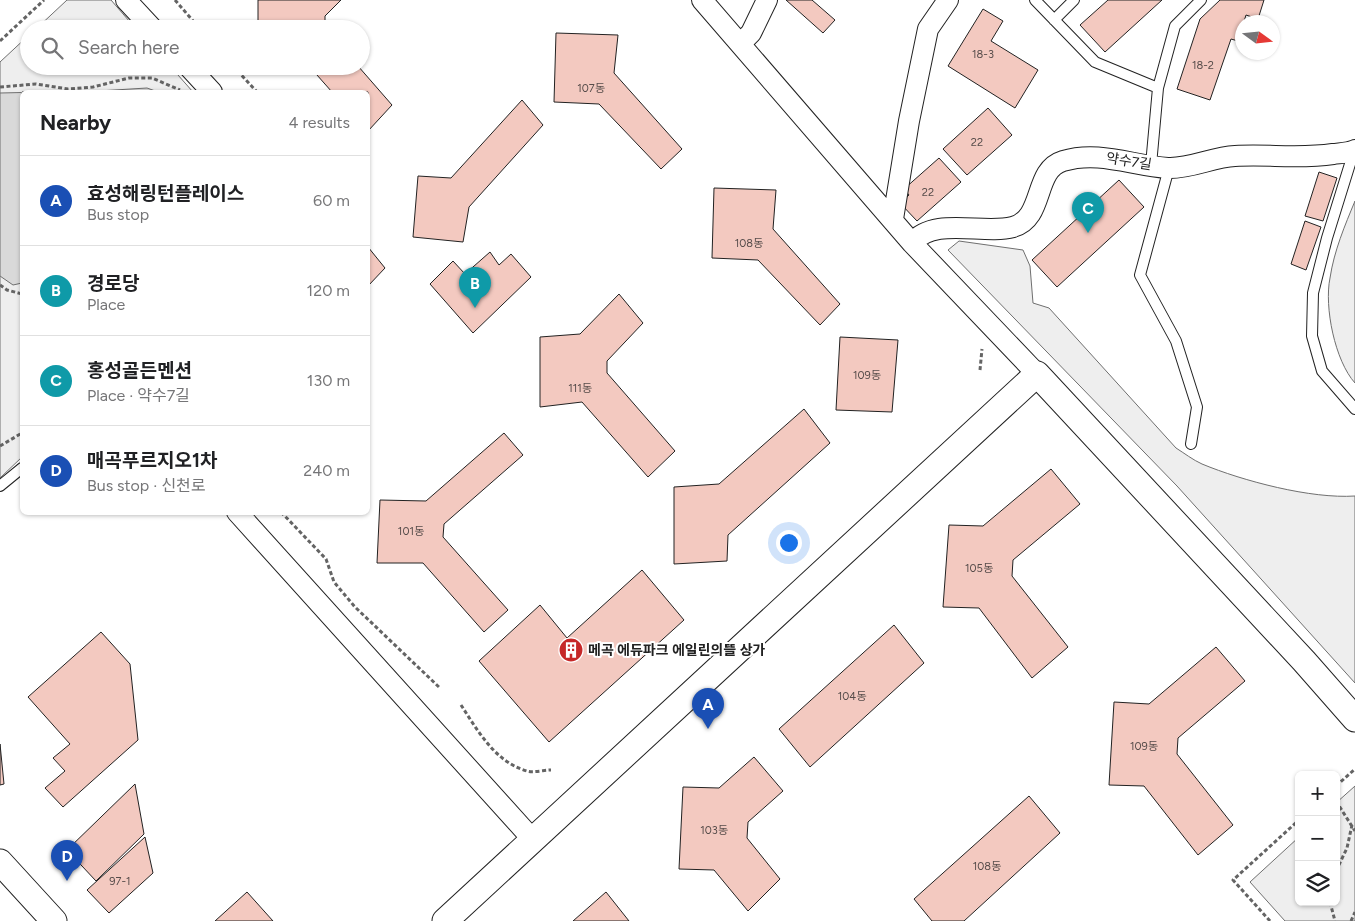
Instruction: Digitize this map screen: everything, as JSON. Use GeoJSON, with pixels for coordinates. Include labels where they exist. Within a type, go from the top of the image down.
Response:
{"type":"FeatureCollection","features":[{"type":"Feature","properties":{"kind":"street"},"geometry":{"type":"LineString","coordinates":[[126,0],[145,20]]}},
{"type":"Feature","properties":{"kind":"street"},"geometry":{"type":"LineString","coordinates":[[702,0],[912,243],[1297,653],[1355,719]]}},
{"type":"Feature","properties":{"kind":"street"},"geometry":{"type":"LineString","coordinates":[[741,43],[751,33],[767,0]]}},
{"type":"Feature","properties":{"kind":"street"},"geometry":{"type":"LineString","coordinates":[[893,219],[909,122],[928,29],[948,0]]}},
{"type":"Feature","properties":{"kind":"street"},"geometry":{"type":"LineString","coordinates":[[196,75],[210,90]]}},
{"type":"Feature","properties":{"kind":"street","name":"약수7길"},"geometry":{"type":"LineString","coordinates":[[912,243],[918,235],[944,228],[978,230],[1014,227],[1030,216],[1046,174],[1061,161],[1099,156],[1160,166],[1234,156],[1308,158],[1354,151]]}},
{"type":"Feature","properties":{"kind":"street"},"geometry":{"type":"LineString","coordinates":[[445,921],[1037,374]]}},
{"type":"Feature","properties":{"kind":"street"},"geometry":{"type":"LineString","coordinates":[[240,515],[534,840]]}},
{"type":"Feature","properties":{"kind":"street"},"geometry":{"type":"LineString","coordinates":[[0,862],[54,921]]}},
{"type":"Feature","properties":{"kind":"lane"},"geometry":{"type":"LineString","coordinates":[[1036,0],[1095,62],[1158,88]]}},
{"type":"Feature","properties":{"kind":"lane"},"geometry":{"type":"LineString","coordinates":[[1054,20],[1074,0]]}},
{"type":"Feature","properties":{"kind":"lane"},"geometry":{"type":"LineString","coordinates":[[1191,444],[1197,407],[1176,341],[1140,275],[1160,166],[1158,88],[1176,26],[1201,0]]}},
{"type":"Feature","properties":{"kind":"lane"},"geometry":{"type":"LineString","coordinates":[[1354,151],[1326,238],[1313,293],[1312,336],[1322,371],[1355,409]]}},
{"type":"Feature","properties":{"kind":"lane"},"geometry":{"type":"LineString","coordinates":[[0,486],[20,470]]}},
{"type":"Feature","properties":{"kind":"path"},"geometry":{"type":"LineString","coordinates":[[23,20],[44,0]]}},
{"type":"Feature","properties":{"kind":"path"},"geometry":{"type":"LineString","coordinates":[[175,0],[192,20]]}},
{"type":"Feature","properties":{"kind":"path"},"geometry":{"type":"LineString","coordinates":[[0,41],[20,22]]}},
{"type":"Feature","properties":{"kind":"path"},"geometry":{"type":"LineString","coordinates":[[242,75],[255,90]]}},
{"type":"Feature","properties":{"kind":"path"},"geometry":{"type":"LineString","coordinates":[[0,87],[36,84],[68,88],[93,87],[129,78],[152,78],[179,90]]}},
{"type":"Feature","properties":{"kind":"path"},"geometry":{"type":"LineString","coordinates":[[0,285],[7,290],[20,293]]}},
{"type":"Feature","properties":{"kind":"path"},"geometry":{"type":"LineString","coordinates":[[980,370],[983,350]]}},
{"type":"Feature","properties":{"kind":"path"},"geometry":{"type":"LineString","coordinates":[[0,446],[20,434]]}},
{"type":"Feature","properties":{"kind":"path"},"geometry":{"type":"LineString","coordinates":[[284,515],[326,560],[334,582],[355,607],[440,688]]}},
{"type":"Feature","properties":{"kind":"path"},"geometry":{"type":"LineString","coordinates":[[461,705],[485,742],[508,762],[528,772],[551,770]]}},
{"type":"Feature","properties":{"kind":"path"},"geometry":{"type":"LineString","coordinates":[[1340,782],[1355,768]]}},
{"type":"Feature","properties":{"kind":"path"},"geometry":{"type":"LineString","coordinates":[[1340,807],[1355,831]]}},
{"type":"Feature","properties":{"kind":"path"},"geometry":{"type":"LineString","coordinates":[[1270,921],[1233,880],[1295,824]]}},
{"type":"Feature","properties":{"kind":"path"},"geometry":{"type":"LineString","coordinates":[[1340,863],[1347,848],[1352,825]]}},
{"type":"Feature","properties":{"kind":"path"},"geometry":{"type":"LineString","coordinates":[[1331,906],[1335,921]]}},
{"type":"Feature","properties":{"kind":"path"},"geometry":{"type":"LineString","coordinates":[[1351,921],[1355,912]]}},
{"type":"Feature","properties":{"kind":"shaded area"},"geometry":{"type":"Polygon","coordinates":[[[67,0],[111,0],[128,20],[46,20],[67,0]]]}},
{"type":"Feature","properties":{"kind":"shaded area"},"geometry":{"type":"Polygon","coordinates":[[[20,43],[20,75],[178,75],[191,90],[20,90],[20,459],[0,478],[0,62],[20,43]]]}},
{"type":"Feature","properties":{"kind":"shaded area"},"geometry":{"type":"Polygon","coordinates":[[[147,88],[152,90],[114,90],[147,88]]]}},
{"type":"Feature","properties":{"kind":"shaded area"},"geometry":{"type":"Polygon","coordinates":[[[20,92],[20,283],[13,285],[0,276],[0,93],[20,92]]]}},
{"type":"Feature","properties":{"kind":"shaded area"},"geometry":{"type":"Polygon","coordinates":[[[1355,201],[1355,383],[1348,373],[1337,348],[1330,318],[1329,290],[1337,248],[1355,201]]]}},
{"type":"Feature","properties":{"kind":"shaded area"},"geometry":{"type":"Polygon","coordinates":[[[959,241],[1023,250],[1030,266],[1033,303],[1049,308],[1176,448],[1202,464],[1237,477],[1277,488],[1318,495],[1355,496],[1355,683],[1177,486],[948,250],[959,241]]]}},
{"type":"Feature","properties":{"kind":"shaded area"},"geometry":{"type":"Polygon","coordinates":[[[1355,786],[1355,921],[1285,921],[1250,882],[1295,841],[1295,906],[1340,906],[1340,799],[1355,786]]]}},
{"type":"Feature","properties":{"kind":"building"},"geometry":{"type":"Polygon","coordinates":[[[258,0],[341,0],[325,16],[325,20],[258,20],[258,0]]]}},
{"type":"Feature","properties":{"kind":"building"},"geometry":{"type":"Polygon","coordinates":[[[786,0],[812,0],[835,20],[823,33],[786,0]]]}},
{"type":"Feature","properties":{"kind":"building"},"geometry":{"type":"Polygon","coordinates":[[[1108,0],[1162,0],[1105,52],[1080,25],[1108,0]]]}},
{"type":"Feature","properties":{"kind":"building"},"geometry":{"type":"Polygon","coordinates":[[[1220,0],[1264,0],[1259,15],[1235,15],[1235,40],[1231,39],[1210,100],[1177,89],[1200,19],[1220,0]]]}},
{"type":"Feature","properties":{"kind":"building"},"geometry":{"type":"Polygon","coordinates":[[[983,9],[1003,21],[991,41],[1038,70],[1015,108],[948,66],[983,9]]]}},
{"type":"Feature","properties":{"kind":"building"},"geometry":{"type":"Polygon","coordinates":[[[556,33],[618,35],[614,73],[682,149],[661,169],[599,104],[554,102],[556,33]]]}},
{"type":"Feature","properties":{"kind":"building"},"geometry":{"type":"Polygon","coordinates":[[[317,75],[366,75],[392,105],[370,129],[370,90],[330,90],[317,75]]]}},
{"type":"Feature","properties":{"kind":"building"},"geometry":{"type":"Polygon","coordinates":[[[522,100],[543,125],[469,207],[463,242],[413,237],[418,176],[451,178],[522,100]]]}},
{"type":"Feature","properties":{"kind":"building"},"geometry":{"type":"Polygon","coordinates":[[[988,108],[1012,135],[967,175],[943,149],[988,108]]]}},
{"type":"Feature","properties":{"kind":"building"},"geometry":{"type":"Polygon","coordinates":[[[939,158],[961,182],[917,221],[900,203],[909,195],[904,189],[939,158]]]}},
{"type":"Feature","properties":{"kind":"building"},"geometry":{"type":"Polygon","coordinates":[[[1319,172],[1337,178],[1323,221],[1305,216],[1319,172]]]}},
{"type":"Feature","properties":{"kind":"building"},"geometry":{"type":"Polygon","coordinates":[[[1119,180],[1144,207],[1057,287],[1032,260],[1119,180]]]}},
{"type":"Feature","properties":{"kind":"building"},"geometry":{"type":"Polygon","coordinates":[[[714,188],[776,190],[773,229],[840,304],[820,325],[758,260],[712,258],[714,188]]]}},
{"type":"Feature","properties":{"kind":"building"},"geometry":{"type":"Polygon","coordinates":[[[1305,221],[1321,227],[1306,270],[1291,264],[1305,221]]]}},
{"type":"Feature","properties":{"kind":"building"},"geometry":{"type":"Polygon","coordinates":[[[370,249],[385,268],[370,284],[370,249]]]}},
{"type":"Feature","properties":{"kind":"building"},"geometry":{"type":"Polygon","coordinates":[[[490,252],[499,265],[511,254],[531,277],[473,333],[430,284],[453,261],[465,274],[490,252]]]}},
{"type":"Feature","properties":{"kind":"building"},"geometry":{"type":"Polygon","coordinates":[[[619,294],[643,323],[607,361],[607,373],[675,451],[648,477],[582,402],[540,407],[540,337],[580,334],[619,294]]]}},
{"type":"Feature","properties":{"kind":"building"},"geometry":{"type":"Polygon","coordinates":[[[840,337],[898,340],[892,412],[836,410],[840,337]]]}},
{"type":"Feature","properties":{"kind":"building"},"geometry":{"type":"Polygon","coordinates":[[[804,409],[830,443],[728,535],[727,561],[674,564],[674,487],[719,484],[804,409]]]}},
{"type":"Feature","properties":{"kind":"building"},"geometry":{"type":"Polygon","coordinates":[[[504,433],[523,455],[444,524],[443,537],[508,610],[484,632],[423,563],[377,563],[380,500],[426,501],[504,433]]]}},
{"type":"Feature","properties":{"kind":"building"},"geometry":{"type":"Polygon","coordinates":[[[1051,469],[1080,504],[1013,560],[1012,576],[1068,647],[1032,678],[979,608],[943,607],[949,525],[983,526],[1051,469]]]}},
{"type":"Feature","properties":{"kind":"building","name":"메곡 에듀파크 에일린의뜰 상가"},"geometry":{"type":"Polygon","coordinates":[[[642,570],[684,620],[549,742],[479,661],[540,605],[567,638],[642,570]]]}},
{"type":"Feature","properties":{"kind":"building"},"geometry":{"type":"Polygon","coordinates":[[[894,625],[924,663],[810,767],[779,729],[894,625]]]}},
{"type":"Feature","properties":{"kind":"building"},"geometry":{"type":"Polygon","coordinates":[[[101,632],[130,664],[138,740],[63,807],[45,788],[65,771],[53,758],[70,744],[28,697],[101,632]]]}},
{"type":"Feature","properties":{"kind":"building"},"geometry":{"type":"Polygon","coordinates":[[[1216,647],[1245,681],[1178,738],[1177,754],[1233,825],[1198,855],[1144,786],[1109,785],[1114,702],[1149,704],[1216,647]]]}},
{"type":"Feature","properties":{"kind":"building"},"geometry":{"type":"Polygon","coordinates":[[[0,744],[4,784],[0,785],[0,744]]]}},
{"type":"Feature","properties":{"kind":"building"},"geometry":{"type":"Polygon","coordinates":[[[754,757],[783,791],[748,822],[747,838],[780,879],[748,911],[714,870],[679,869],[683,787],[719,788],[754,757]]]}},
{"type":"Feature","properties":{"kind":"building"},"geometry":{"type":"Polygon","coordinates":[[[135,784],[144,834],[96,881],[67,850],[135,784]]]}},
{"type":"Feature","properties":{"kind":"building"},"geometry":{"type":"Polygon","coordinates":[[[1029,796],[1060,833],[964,921],[932,921],[914,899],[1029,796]]]}},
{"type":"Feature","properties":{"kind":"building"},"geometry":{"type":"Polygon","coordinates":[[[145,837],[153,873],[109,913],[87,890],[145,837]]]}},
{"type":"Feature","properties":{"kind":"building"},"geometry":{"type":"Polygon","coordinates":[[[247,892],[273,921],[215,921],[247,892]]]}},
{"type":"Feature","properties":{"kind":"building"},"geometry":{"type":"Polygon","coordinates":[[[606,892],[629,921],[573,921],[606,892]]]}},
{"type":"Feature","properties":{"kind":"place","name":"홍성골든멘션"},"geometry":{"type":"Point","coordinates":[1088,233]}},
{"type":"Feature","properties":{"kind":"place","name":"경로당"},"geometry":{"type":"Point","coordinates":[475,308]}},
{"type":"Feature","properties":{"kind":"place","name":"메곡 에듀파크 에일린의뜰 상가"},"geometry":{"type":"Point","coordinates":[571,650]}},
{"type":"Feature","properties":{"kind":"place","name":"효성해링턴플레이스"},"geometry":{"type":"Point","coordinates":[708,729]}},
{"type":"Feature","properties":{"kind":"place","name":"매곡푸르지오1차"},"geometry":{"type":"Point","coordinates":[67,881]}}]}
